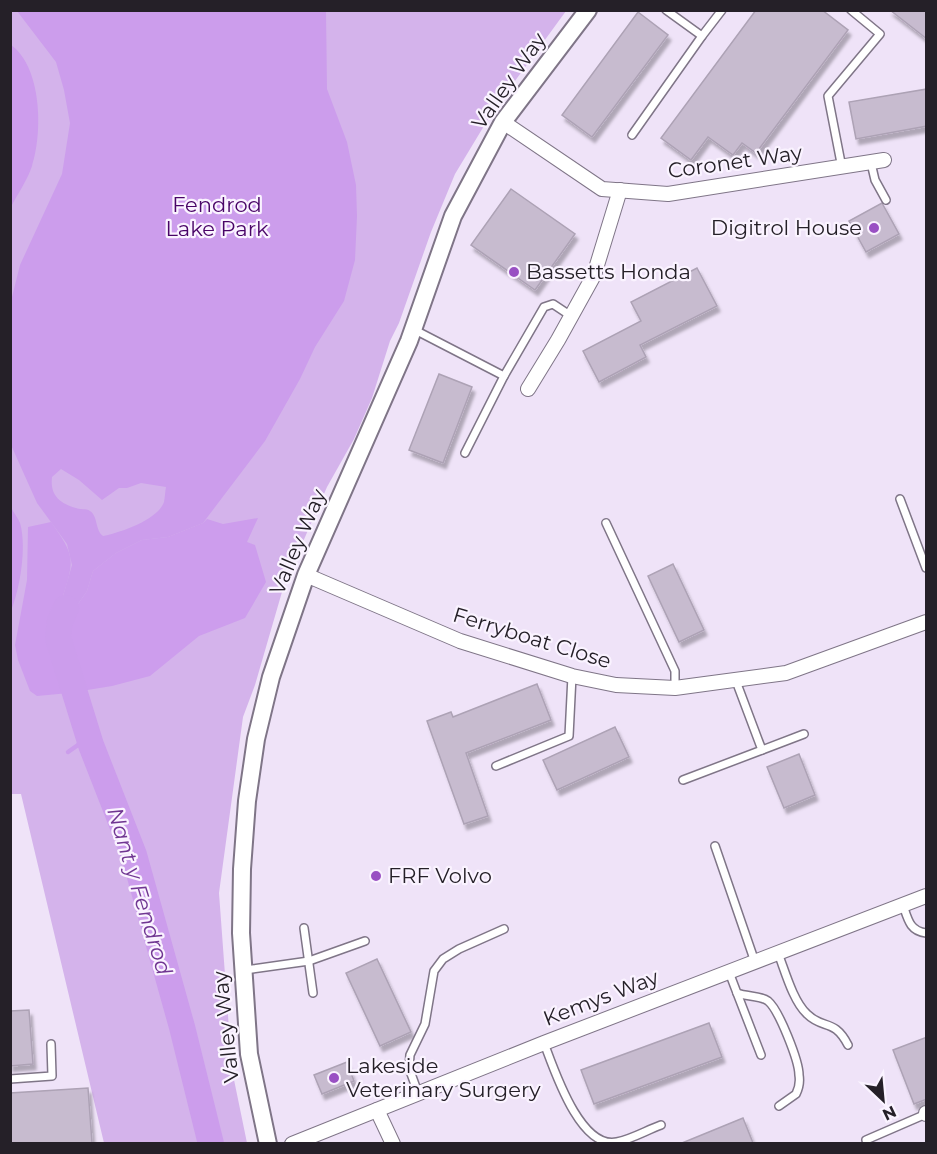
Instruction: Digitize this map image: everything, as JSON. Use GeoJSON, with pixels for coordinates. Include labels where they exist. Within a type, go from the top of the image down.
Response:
{"type":"FeatureCollection","features":[{"type":"Feature","properties":{"kind":"street","name":"Valley Way"},"geometry":{"type":"LineString","coordinates":[[268,1143],[249,1054],[242,970],[242,869],[247,801],[256,739],[271,677],[306,575],[413,329],[453,216],[503,122],[588,10]]}},
{"type":"Feature","properties":{"kind":"street","name":"Coronet Way"},"geometry":{"type":"LineString","coordinates":[[503,122],[602,189],[668,194],[878,161]]}},
{"type":"Feature","properties":{"kind":"street"},"geometry":{"type":"LineString","coordinates":[[528,388],[594,275],[620,190]]}},
{"type":"Feature","properties":{"kind":"street","name":"Ferryboat Close"},"geometry":{"type":"LineString","coordinates":[[306,575],[460,641],[572,676],[616,685],[675,688],[786,673],[927,622]]}},
{"type":"Feature","properties":{"kind":"street","name":"Kemys Way"},"geometry":{"type":"LineString","coordinates":[[292,1143],[544,1043],[927,896]]}},
{"type":"Feature","properties":{"kind":"street"},"geometry":{"type":"LineString","coordinates":[[377,1110],[393,1143]]}},
{"type":"Feature","properties":{"kind":"lane"},"geometry":{"type":"LineString","coordinates":[[666,10],[702,36]]}},
{"type":"Feature","properties":{"kind":"lane"},"geometry":{"type":"LineString","coordinates":[[632,135],[722,10]]}},
{"type":"Feature","properties":{"kind":"lane"},"geometry":{"type":"LineString","coordinates":[[842,168],[828,96],[880,34],[851,10]]}},
{"type":"Feature","properties":{"kind":"lane"},"geometry":{"type":"LineString","coordinates":[[878,161],[875,180],[886,200]]}},
{"type":"Feature","properties":{"kind":"lane"},"geometry":{"type":"LineString","coordinates":[[465,453],[504,376],[544,307],[553,304],[571,316]]}},
{"type":"Feature","properties":{"kind":"lane"},"geometry":{"type":"LineString","coordinates":[[413,329],[504,376]]}},
{"type":"Feature","properties":{"kind":"lane"},"geometry":{"type":"LineString","coordinates":[[900,499],[927,568]]}},
{"type":"Feature","properties":{"kind":"lane"},"geometry":{"type":"LineString","coordinates":[[606,523],[675,671],[675,688]]}},
{"type":"Feature","properties":{"kind":"lane"},"geometry":{"type":"LineString","coordinates":[[496,766],[568,736],[572,676]]}},
{"type":"Feature","properties":{"kind":"lane"},"geometry":{"type":"LineString","coordinates":[[736,681],[762,750]]}},
{"type":"Feature","properties":{"kind":"lane"},"geometry":{"type":"LineString","coordinates":[[683,780],[804,734]]}},
{"type":"Feature","properties":{"kind":"lane"},"geometry":{"type":"LineString","coordinates":[[715,846],[755,962]]}},
{"type":"Feature","properties":{"kind":"lane"},"geometry":{"type":"LineString","coordinates":[[903,905],[912,928],[927,933]]}},
{"type":"Feature","properties":{"kind":"lane"},"geometry":{"type":"LineString","coordinates":[[304,928],[314,993]]}},
{"type":"Feature","properties":{"kind":"lane"},"geometry":{"type":"LineString","coordinates":[[418,1094],[410,1068],[410,1055],[425,1024],[434,971],[443,959],[504,929]]}},
{"type":"Feature","properties":{"kind":"lane"},"geometry":{"type":"LineString","coordinates":[[242,970],[309,961],[365,941]]}},
{"type":"Feature","properties":{"kind":"lane"},"geometry":{"type":"LineString","coordinates":[[778,953],[799,1004],[808,1016],[835,1027],[842,1033],[848,1045]]}},
{"type":"Feature","properties":{"kind":"lane"},"geometry":{"type":"LineString","coordinates":[[729,972],[761,1055]]}},
{"type":"Feature","properties":{"kind":"lane"},"geometry":{"type":"LineString","coordinates":[[737,993],[762,998],[776,1009],[782,1021],[800,1073],[796,1094],[779,1106]]}},
{"type":"Feature","properties":{"kind":"lane"},"geometry":{"type":"LineString","coordinates":[[544,1043],[574,1112],[594,1135],[606,1142],[617,1142],[661,1125]]}},
{"type":"Feature","properties":{"kind":"lane"},"geometry":{"type":"LineString","coordinates":[[10,1079],[52,1076],[51,1044]]}},
{"type":"Feature","properties":{"kind":"lane"},"geometry":{"type":"LineString","coordinates":[[867,1143],[866,1140],[926,1114]]}},
{"type":"Feature","properties":{"kind":"green space","name":"Fendrod Lake Park"},"geometry":{"type":"Polygon","coordinates":[[[10,11],[566,11],[493,111],[455,174],[431,232],[399,323],[390,341],[372,398],[354,439],[327,487],[284,585],[255,685],[243,717],[219,893],[232,1070],[247,1143],[104,1143],[21,794],[11,794],[10,11]]]}},
{"type":"Feature","properties":{"kind":"shaded area"},"geometry":{"type":"Polygon","coordinates":[[[17,11],[326,11],[327,89],[347,142],[356,185],[357,216],[355,260],[344,301],[315,347],[265,441],[203,523],[168,537],[142,540],[116,553],[93,571],[87,591],[76,607],[66,608],[61,603],[72,565],[67,544],[37,503],[11,445],[10,305],[20,265],[62,174],[70,123],[56,62],[17,11]],[[61,469],[52,477],[54,493],[65,504],[93,513],[103,536],[128,529],[146,520],[160,509],[164,502],[166,487],[141,483],[119,488],[102,500],[79,480],[61,469]]]}},
{"type":"Feature","properties":{"kind":"shaded area"},"geometry":{"type":"Polygon","coordinates":[[[11,45],[21,55],[34,84],[38,136],[32,166],[11,207],[11,45]]]}},
{"type":"Feature","properties":{"kind":"shaded area"},"geometry":{"type":"Polygon","coordinates":[[[11,507],[20,523],[23,555],[20,579],[11,611],[11,507]]]}},
{"type":"Feature","properties":{"kind":"shaded area"},"geometry":{"type":"Polygon","coordinates":[[[258,518],[247,542],[255,545],[266,582],[245,618],[199,636],[150,676],[112,686],[69,693],[37,696],[30,691],[15,645],[27,580],[28,527],[51,522],[66,544],[71,561],[61,603],[66,608],[76,607],[87,591],[93,571],[116,553],[142,540],[168,537],[203,523],[207,519],[223,524],[258,518]]]}},
{"type":"Feature","properties":{"kind":"building"},"geometry":{"type":"Polygon","coordinates":[[[756,10],[822,10],[848,30],[756,153],[742,143],[733,155],[708,137],[691,160],[661,138],[756,10]]]}},
{"type":"Feature","properties":{"kind":"building"},"geometry":{"type":"Polygon","coordinates":[[[890,10],[927,10],[927,39],[890,10]]]}},
{"type":"Feature","properties":{"kind":"building"},"geometry":{"type":"Polygon","coordinates":[[[638,12],[668,35],[592,137],[562,115],[638,12]]]}},
{"type":"Feature","properties":{"kind":"building"},"geometry":{"type":"Polygon","coordinates":[[[927,89],[927,126],[856,139],[849,102],[927,89]]]}},
{"type":"Feature","properties":{"kind":"building"},"geometry":{"type":"Polygon","coordinates":[[[511,189],[575,234],[535,290],[471,245],[511,189]]]}},
{"type":"Feature","properties":{"kind":"building","name":"Digitrol House"},"geometry":{"type":"Polygon","coordinates":[[[882,203],[899,234],[866,252],[849,221],[882,203]]]}},
{"type":"Feature","properties":{"kind":"building"},"geometry":{"type":"Polygon","coordinates":[[[697,268],[717,306],[640,345],[646,357],[599,382],[583,351],[641,321],[631,302],[697,268]]]}},
{"type":"Feature","properties":{"kind":"building"},"geometry":{"type":"Polygon","coordinates":[[[439,374],[472,387],[443,463],[409,450],[439,374]]]}},
{"type":"Feature","properties":{"kind":"building"},"geometry":{"type":"Polygon","coordinates":[[[673,564],[704,630],[679,642],[648,576],[673,564]]]}},
{"type":"Feature","properties":{"kind":"building"},"geometry":{"type":"Polygon","coordinates":[[[537,684],[551,720],[466,753],[488,816],[464,824],[427,721],[451,712],[453,717],[537,684]]]}},
{"type":"Feature","properties":{"kind":"building"},"geometry":{"type":"Polygon","coordinates":[[[615,727],[629,757],[557,790],[543,760],[615,727]]]}},
{"type":"Feature","properties":{"kind":"building"},"geometry":{"type":"Polygon","coordinates":[[[799,754],[815,795],[784,808],[767,767],[799,754]]]}},
{"type":"Feature","properties":{"kind":"building"},"geometry":{"type":"Polygon","coordinates":[[[377,959],[411,1032],[380,1046],[346,973],[377,959]]]}},
{"type":"Feature","properties":{"kind":"building"},"geometry":{"type":"Polygon","coordinates":[[[29,1010],[33,1064],[10,1066],[10,1011],[29,1010]]]}},
{"type":"Feature","properties":{"kind":"building"},"geometry":{"type":"Polygon","coordinates":[[[709,1023],[722,1057],[594,1104],[581,1070],[709,1023]]]}},
{"type":"Feature","properties":{"kind":"building"},"geometry":{"type":"Polygon","coordinates":[[[927,1037],[927,1099],[914,1104],[893,1050],[927,1037]]]}},
{"type":"Feature","properties":{"kind":"building","name":"Lakeside Veterinary Surgery"},"geometry":{"type":"Polygon","coordinates":[[[347,1062],[354,1081],[322,1094],[314,1075],[347,1062]]]}},
{"type":"Feature","properties":{"kind":"building"},"geometry":{"type":"Polygon","coordinates":[[[88,1088],[92,1143],[10,1143],[10,1093],[88,1088]]]}},
{"type":"Feature","properties":{"kind":"building"},"geometry":{"type":"Polygon","coordinates":[[[743,1118],[753,1143],[682,1143],[743,1118]]]}},
{"type":"Feature","properties":{"kind":"waterway","name":"Nant y Fendrod"},"geometry":{"type":"LineString","coordinates":[[66,608],[60,621],[58,638],[91,745],[134,855],[182,1027],[211,1144]]}},
{"type":"Feature","properties":{"kind":"waterway"},"geometry":{"type":"LineString","coordinates":[[68,752],[78,745],[87,731]]}},
{"type":"Feature","properties":{"kind":"place","name":"Digitrol House"},"geometry":{"type":"Point","coordinates":[874,228]}},
{"type":"Feature","properties":{"kind":"place","name":"Bassetts Honda"},"geometry":{"type":"Point","coordinates":[514,272]}},
{"type":"Feature","properties":{"kind":"place","name":"FRF Volvo"},"geometry":{"type":"Point","coordinates":[376,876]}},
{"type":"Feature","properties":{"kind":"place","name":"Lakeside Veterinary Surgery"},"geometry":{"type":"Point","coordinates":[334,1078]}}]}
